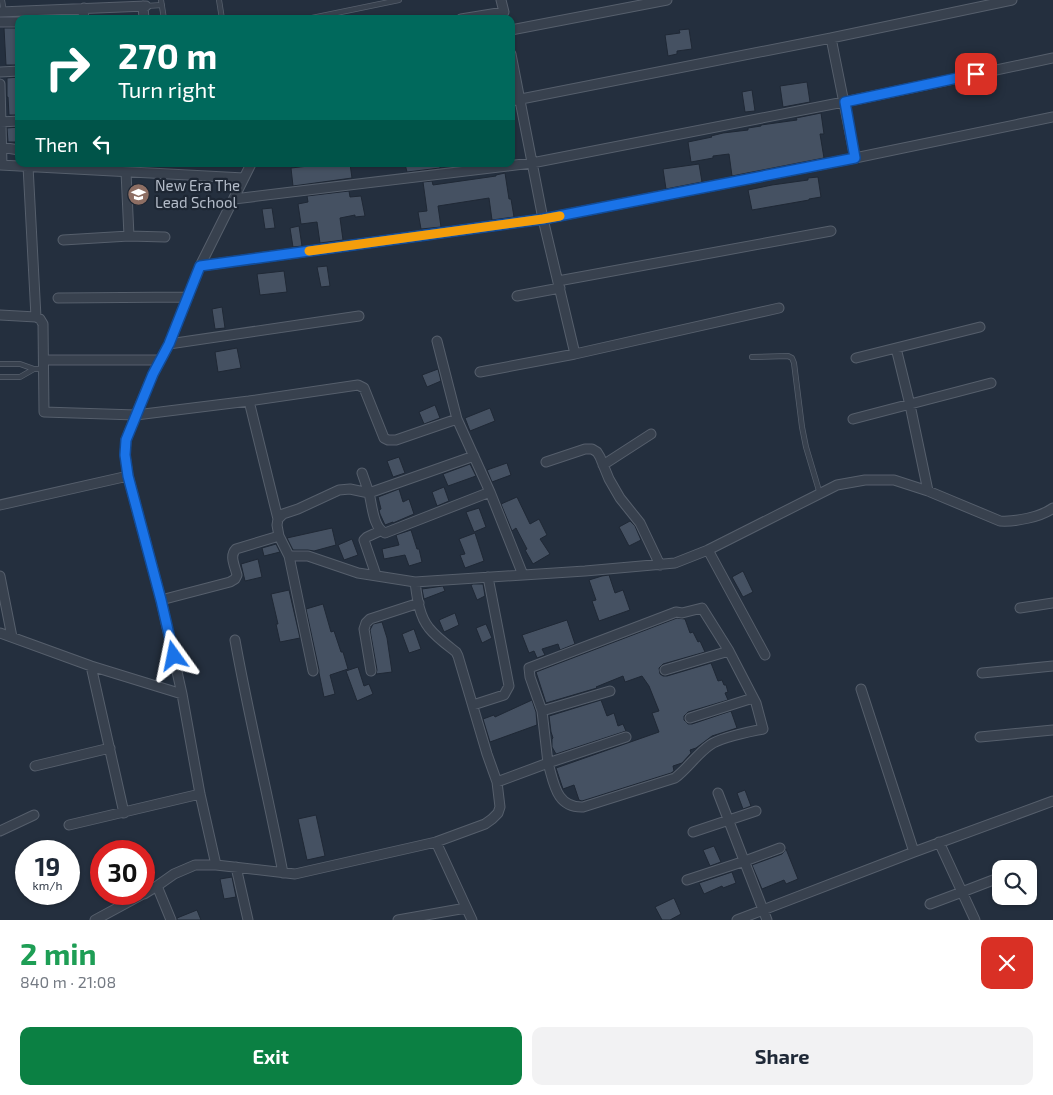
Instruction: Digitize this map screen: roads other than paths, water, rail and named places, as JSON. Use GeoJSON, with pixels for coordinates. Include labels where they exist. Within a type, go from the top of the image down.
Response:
{"type":"FeatureCollection","features":[{"type":"Feature","properties":{"kind":"street"},"geometry":{"type":"LineString","coordinates":[[501,0],[504,15]]}},
{"type":"Feature","properties":{"kind":"street"},"geometry":{"type":"LineString","coordinates":[[515,29],[666,0]]}},
{"type":"Feature","properties":{"kind":"street"},"geometry":{"type":"LineString","coordinates":[[576,354],[516,101],[1012,0]]}},
{"type":"Feature","properties":{"kind":"street"},"geometry":{"type":"LineString","coordinates":[[2,12],[144,6],[144,15]]}},
{"type":"Feature","properties":{"kind":"street"},"geometry":{"type":"LineString","coordinates":[[83,15],[84,8]]}},
{"type":"Feature","properties":{"kind":"street"},"geometry":{"type":"LineString","coordinates":[[0,22],[15,22]]}},
{"type":"Feature","properties":{"kind":"street"},"geometry":{"type":"LineString","coordinates":[[832,38],[855,158]]}},
{"type":"Feature","properties":{"kind":"street"},"geometry":{"type":"LineString","coordinates":[[515,165],[845,102],[1053,58]]}},
{"type":"Feature","properties":{"kind":"street"},"geometry":{"type":"LineString","coordinates":[[0,72],[15,71]]}},
{"type":"Feature","properties":{"kind":"street"},"geometry":{"type":"LineString","coordinates":[[0,84],[1,165],[15,166]]}},
{"type":"Feature","properties":{"kind":"street"},"geometry":{"type":"LineString","coordinates":[[200,266],[543,219],[1053,117]]}},
{"type":"Feature","properties":{"kind":"street"},"geometry":{"type":"LineString","coordinates":[[0,122],[15,121]]}},
{"type":"Feature","properties":{"kind":"street"},"geometry":{"type":"LineString","coordinates":[[1,148],[15,150]]}},
{"type":"Feature","properties":{"kind":"street"},"geometry":{"type":"LineString","coordinates":[[28,167],[36,317]]}},
{"type":"Feature","properties":{"kind":"street"},"geometry":{"type":"LineString","coordinates":[[44,167],[244,178]]}},
{"type":"Feature","properties":{"kind":"street"},"geometry":{"type":"LineString","coordinates":[[216,865],[200,794],[182,694],[161,600],[128,476],[125,455],[126,440],[153,374],[169,344],[200,266],[250,167]]}},
{"type":"Feature","properties":{"kind":"street"},"geometry":{"type":"LineString","coordinates":[[234,199],[499,167]]}},
{"type":"Feature","properties":{"kind":"street"},"geometry":{"type":"LineString","coordinates":[[126,172],[129,236]]}},
{"type":"Feature","properties":{"kind":"street"},"geometry":{"type":"LineString","coordinates":[[517,296],[559,284],[831,231]]}},
{"type":"Feature","properties":{"kind":"street"},"geometry":{"type":"LineString","coordinates":[[63,240],[129,236],[165,238]]}},
{"type":"Feature","properties":{"kind":"street"},"geometry":{"type":"LineString","coordinates":[[58,298],[188,297]]}},
{"type":"Feature","properties":{"kind":"street"},"geometry":{"type":"LineString","coordinates":[[480,372],[576,354],[778,308]]}},
{"type":"Feature","properties":{"kind":"street"},"geometry":{"type":"LineString","coordinates":[[0,315],[36,317],[43,324],[44,412],[136,415],[358,386],[364,388],[384,438],[388,440],[396,440],[458,419]]}},
{"type":"Feature","properties":{"kind":"street"},"geometry":{"type":"LineString","coordinates":[[169,344],[359,316]]}},
{"type":"Feature","properties":{"kind":"street"},"geometry":{"type":"LineString","coordinates":[[856,358],[980,327]]}},
{"type":"Feature","properties":{"kind":"street"},"geometry":{"type":"LineString","coordinates":[[437,340],[458,419],[523,575]]}},
{"type":"Feature","properties":{"kind":"street"},"geometry":{"type":"LineString","coordinates":[[896,348],[928,491]]}},
{"type":"Feature","properties":{"kind":"street"},"geometry":{"type":"LineString","coordinates":[[44,365],[160,360]]}},
{"type":"Feature","properties":{"kind":"street"},"geometry":{"type":"LineString","coordinates":[[853,419],[991,383]]}},
{"type":"Feature","properties":{"kind":"street"},"geometry":{"type":"LineString","coordinates":[[249,401],[278,519],[279,536],[289,556],[313,671]]}},
{"type":"Feature","properties":{"kind":"street"},"geometry":{"type":"LineString","coordinates":[[604,466],[651,434]]}},
{"type":"Feature","properties":{"kind":"street"},"geometry":{"type":"LineString","coordinates":[[546,462],[585,449],[592,449],[597,452],[609,479],[620,498],[640,523],[660,564]]}},
{"type":"Feature","properties":{"kind":"street"},"geometry":{"type":"LineString","coordinates":[[278,519],[283,514],[339,490],[350,489],[369,493],[474,456]]}},
{"type":"Feature","properties":{"kind":"street"},"geometry":{"type":"LineString","coordinates":[[362,473],[380,531]]}},
{"type":"Feature","properties":{"kind":"street"},"geometry":{"type":"LineString","coordinates":[[0,504],[128,476]]}},
{"type":"Feature","properties":{"kind":"street"},"geometry":{"type":"LineString","coordinates":[[289,556],[315,557],[351,571],[415,582],[675,563],[708,550],[838,486],[865,480],[894,480],[928,491],[1000,521],[1011,522],[1047,512],[1053,508]]}},
{"type":"Feature","properties":{"kind":"street"},"geometry":{"type":"LineString","coordinates":[[376,576],[364,540],[367,537],[380,531],[385,533],[490,492]]}},
{"type":"Feature","properties":{"kind":"street"},"geometry":{"type":"LineString","coordinates":[[161,600],[230,582],[237,575],[232,557],[236,549],[279,536]]}},
{"type":"Feature","properties":{"kind":"street"},"geometry":{"type":"LineString","coordinates":[[708,550],[765,655]]}},
{"type":"Feature","properties":{"kind":"street"},"geometry":{"type":"LineString","coordinates":[[0,576],[12,637]]}},
{"type":"Feature","properties":{"kind":"street"},"geometry":{"type":"LineString","coordinates":[[473,705],[504,695],[510,686],[488,577]]}},
{"type":"Feature","properties":{"kind":"street"},"geometry":{"type":"LineString","coordinates":[[171,920],[157,886],[174,874],[195,865],[216,865],[295,874],[436,842],[484,824],[498,813],[500,807],[497,782],[458,656],[427,626],[419,603],[415,582]]}},
{"type":"Feature","properties":{"kind":"street"},"geometry":{"type":"LineString","coordinates":[[371,671],[364,629],[366,624],[370,619],[419,603]]}},
{"type":"Feature","properties":{"kind":"street"},"geometry":{"type":"LineString","coordinates":[[1020,608],[1053,603]]}},
{"type":"Feature","properties":{"kind":"street"},"geometry":{"type":"LineString","coordinates":[[702,608],[729,651],[753,698],[763,729],[739,734],[711,744],[684,772],[675,778],[625,795],[583,807],[575,807],[567,804],[557,792],[548,762],[542,711],[529,674],[530,667],[676,612],[682,613],[702,608]]}},
{"type":"Feature","properties":{"kind":"street"},"geometry":{"type":"LineString","coordinates":[[0,633],[91,666],[182,694]]}},
{"type":"Feature","properties":{"kind":"street"},"geometry":{"type":"LineString","coordinates":[[235,640],[246,703],[283,873]]}},
{"type":"Feature","properties":{"kind":"street"},"geometry":{"type":"LineString","coordinates":[[666,670],[729,651]]}},
{"type":"Feature","properties":{"kind":"street"},"geometry":{"type":"LineString","coordinates":[[91,666],[124,812]]}},
{"type":"Feature","properties":{"kind":"street"},"geometry":{"type":"LineString","coordinates":[[982,673],[1053,666]]}},
{"type":"Feature","properties":{"kind":"street"},"geometry":{"type":"LineString","coordinates":[[861,689],[914,852]]}},
{"type":"Feature","properties":{"kind":"street"},"geometry":{"type":"LineString","coordinates":[[542,711],[610,691]]}},
{"type":"Feature","properties":{"kind":"street"},"geometry":{"type":"LineString","coordinates":[[690,718],[753,698]]}},
{"type":"Feature","properties":{"kind":"street"},"geometry":{"type":"LineString","coordinates":[[980,737],[1053,730]]}},
{"type":"Feature","properties":{"kind":"street"},"geometry":{"type":"LineString","coordinates":[[497,782],[548,762],[626,737]]}},
{"type":"Feature","properties":{"kind":"street"},"geometry":{"type":"LineString","coordinates":[[35,766],[110,748]]}},
{"type":"Feature","properties":{"kind":"street"},"geometry":{"type":"LineString","coordinates":[[718,792],[767,920]]}},
{"type":"Feature","properties":{"kind":"street"},"geometry":{"type":"LineString","coordinates":[[69,826],[200,794]]}},
{"type":"Feature","properties":{"kind":"street"},"geometry":{"type":"LineString","coordinates":[[737,920],[939,842],[1053,801]]}},
{"type":"Feature","properties":{"kind":"street"},"geometry":{"type":"LineString","coordinates":[[693,832],[756,811]]}},
{"type":"Feature","properties":{"kind":"street"},"geometry":{"type":"LineString","coordinates":[[0,831],[34,815]]}},
{"type":"Feature","properties":{"kind":"street"},"geometry":{"type":"LineString","coordinates":[[436,842],[472,920]]}},
{"type":"Feature","properties":{"kind":"street"},"geometry":{"type":"LineString","coordinates":[[939,842],[975,920]]}},
{"type":"Feature","properties":{"kind":"street"},"geometry":{"type":"LineString","coordinates":[[687,880],[780,848]]}},
{"type":"Feature","properties":{"kind":"street"},"geometry":{"type":"LineString","coordinates":[[236,867],[248,920]]}},
{"type":"Feature","properties":{"kind":"street"},"geometry":{"type":"LineString","coordinates":[[930,904],[992,880]]}},
{"type":"Feature","properties":{"kind":"street"},"geometry":{"type":"LineString","coordinates":[[97,919],[123,905]]}},
{"type":"Feature","properties":{"kind":"street"},"geometry":{"type":"LineString","coordinates":[[398,920],[466,908]]}},
{"type":"Feature","properties":{"kind":"lane"},"geometry":{"type":"LineString","coordinates":[[2,0],[2,12]]}},
{"type":"Feature","properties":{"kind":"lane"},"geometry":{"type":"LineString","coordinates":[[219,0],[221,15]]}},
{"type":"Feature","properties":{"kind":"lane"},"geometry":{"type":"LineString","coordinates":[[326,15],[399,0]]}},
{"type":"Feature","properties":{"kind":"lane"},"geometry":{"type":"LineString","coordinates":[[144,6],[162,2],[164,15]]}},
{"type":"Feature","properties":{"kind":"lane"},"geometry":{"type":"LineString","coordinates":[[752,358],[788,356],[792,358],[806,447],[820,494]]}},
{"type":"Feature","properties":{"kind":"lane"},"geometry":{"type":"LineString","coordinates":[[0,364],[20,364],[34,369]]}},
{"type":"Feature","properties":{"kind":"lane"},"geometry":{"type":"LineString","coordinates":[[0,377],[20,377],[44,365]]}},
{"type":"Feature","properties":{"kind":"place","name":"New Era The Lead School"},"geometry":{"type":"Point","coordinates":[139,194]}}]}
